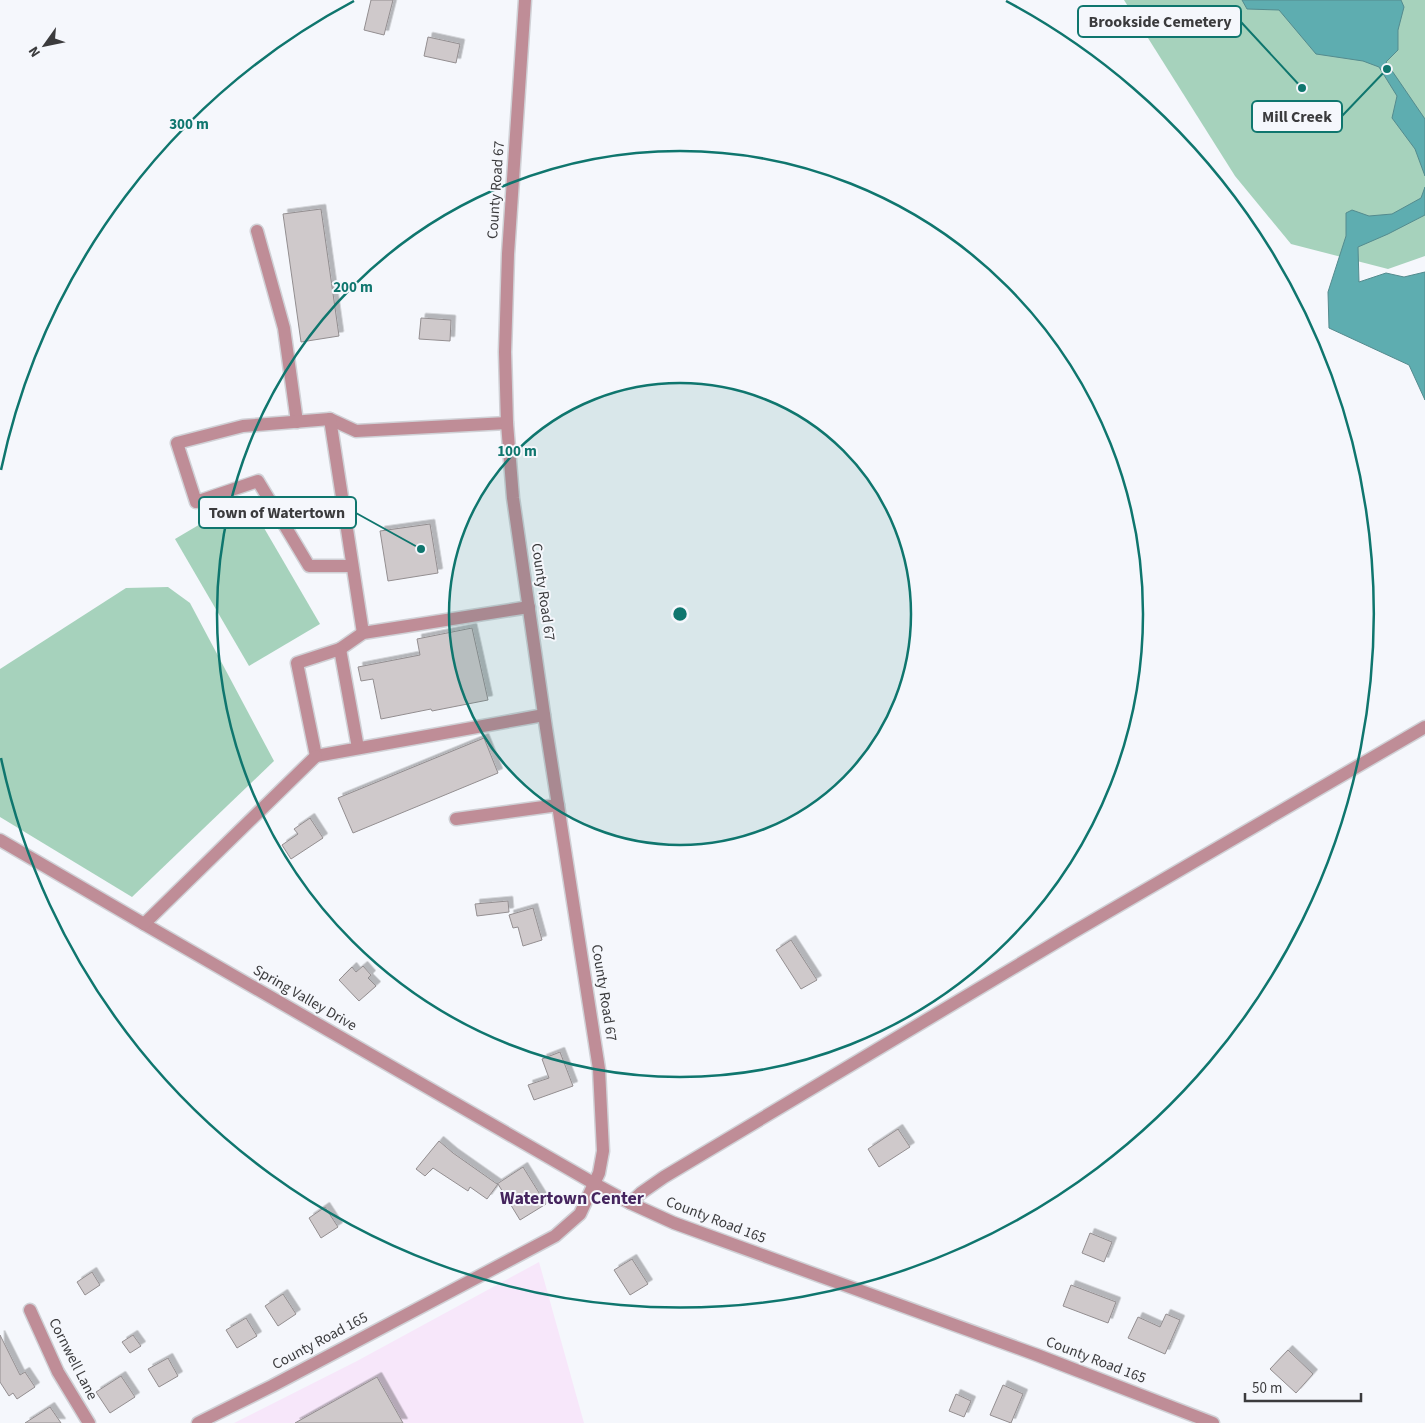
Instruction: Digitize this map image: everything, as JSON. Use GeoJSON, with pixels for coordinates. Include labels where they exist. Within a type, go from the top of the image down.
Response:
{"type":"FeatureCollection","features":[{"type":"Feature","properties":{"kind":"street","name":"County Road 67"},"geometry":{"type":"LineString","coordinates":[[525,0],[508,254],[505,352],[508,423],[513,498],[544,715],[599,1069],[603,1150],[599,1173],[594,1184]]}},
{"type":"Feature","properties":{"kind":"street"},"geometry":{"type":"LineString","coordinates":[[256,230],[284,328],[297,422]]}},
{"type":"Feature","properties":{"kind":"street"},"geometry":{"type":"LineString","coordinates":[[330,419],[363,633]]}},
{"type":"Feature","properties":{"kind":"street"},"geometry":{"type":"LineString","coordinates":[[352,566],[309,566],[258,481],[196,502],[177,443],[244,426],[330,419],[356,431],[508,423]]}},
{"type":"Feature","properties":{"kind":"street"},"geometry":{"type":"LineString","coordinates":[[316,756],[297,663],[340,649],[363,633],[529,608]]}},
{"type":"Feature","properties":{"kind":"street"},"geometry":{"type":"LineString","coordinates":[[340,649],[358,748]]}},
{"type":"Feature","properties":{"kind":"street"},"geometry":{"type":"LineString","coordinates":[[144,924],[316,756],[544,715]]}},
{"type":"Feature","properties":{"kind":"street"},"geometry":{"type":"LineString","coordinates":[[630,1203],[664,1177],[1053,944],[1425,727]]}},
{"type":"Feature","properties":{"kind":"street"},"geometry":{"type":"LineString","coordinates":[[456,819],[558,805]]}},
{"type":"Feature","properties":{"kind":"street","name":"Spring Valley Drive"},"geometry":{"type":"LineString","coordinates":[[0,840],[594,1184]]}},
{"type":"Feature","properties":{"kind":"street","name":"County Road 165"},"geometry":{"type":"LineString","coordinates":[[198,1423],[272,1386],[555,1236],[580,1214],[594,1184],[674,1223],[1037,1355],[1213,1423]]}},
{"type":"Feature","properties":{"kind":"street","name":"Cornwell Lane"},"geometry":{"type":"LineString","coordinates":[[30,1310],[58,1372],[89,1423]]}},
{"type":"Feature","properties":{"kind":"shaded area"},"geometry":{"type":"Polygon","coordinates":[[[539,1262],[584,1423],[234,1423],[357,1361],[539,1262]]]}},
{"type":"Feature","properties":{"kind":"green space"},"geometry":{"type":"Polygon","coordinates":[[[1124,0],[1425,0],[1425,256],[1388,269],[1291,244],[1235,176],[1124,0]]]}},
{"type":"Feature","properties":{"kind":"green space"},"geometry":{"type":"Polygon","coordinates":[[[246,497],[320,624],[249,666],[175,539],[246,497]]]}},
{"type":"Feature","properties":{"kind":"green space"},"geometry":{"type":"Polygon","coordinates":[[[168,587],[190,603],[274,761],[132,897],[0,817],[0,669],[126,588],[168,587]]]}},
{"type":"Feature","properties":{"kind":"water"},"geometry":{"type":"Polygon","coordinates":[[[1242,0],[1401,0],[1404,7],[1398,30],[1398,50],[1386,62],[1425,119],[1425,176],[1415,149],[1392,118],[1397,96],[1379,67],[1363,61],[1316,54],[1279,10],[1247,9],[1242,0]]]}},
{"type":"Feature","properties":{"kind":"water"},"geometry":{"type":"Polygon","coordinates":[[[1425,187],[1425,215],[1358,247],[1359,282],[1386,273],[1404,277],[1425,272],[1425,400],[1409,365],[1329,328],[1328,292],[1346,236],[1346,213],[1352,210],[1369,216],[1392,214],[1421,198],[1425,187]]]}},
{"type":"Feature","properties":{"kind":"building"},"geometry":{"type":"Polygon","coordinates":[[[371,0],[393,0],[384,35],[364,30],[371,0]]]}},
{"type":"Feature","properties":{"kind":"building"},"geometry":{"type":"Polygon","coordinates":[[[428,37],[460,44],[456,63],[424,56],[428,37]]]}},
{"type":"Feature","properties":{"kind":"building"},"geometry":{"type":"Polygon","coordinates":[[[321,209],[339,336],[301,342],[283,214],[321,209]]]}},
{"type":"Feature","properties":{"kind":"building"},"geometry":{"type":"Polygon","coordinates":[[[421,318],[451,320],[450,341],[419,339],[421,318]]]}},
{"type":"Feature","properties":{"kind":"building"},"geometry":{"type":"Polygon","coordinates":[[[430,524],[438,573],[388,581],[380,531],[430,524]]]}},
{"type":"Feature","properties":{"kind":"building"},"geometry":{"type":"Polygon","coordinates":[[[472,628],[488,700],[381,719],[373,679],[361,681],[358,667],[420,655],[417,639],[472,628]]]}},
{"type":"Feature","properties":{"kind":"building"},"geometry":{"type":"Polygon","coordinates":[[[484,738],[498,773],[353,833],[338,798],[484,738]]]}},
{"type":"Feature","properties":{"kind":"building"},"geometry":{"type":"Polygon","coordinates":[[[310,818],[323,838],[291,859],[282,845],[298,834],[294,829],[310,818]]]}},
{"type":"Feature","properties":{"kind":"building"},"geometry":{"type":"Polygon","coordinates":[[[508,901],[509,912],[477,916],[475,904],[508,901]]]}},
{"type":"Feature","properties":{"kind":"building"},"geometry":{"type":"Polygon","coordinates":[[[533,908],[542,940],[523,946],[518,927],[513,928],[509,915],[533,908]]]}},
{"type":"Feature","properties":{"kind":"building"},"geometry":{"type":"Polygon","coordinates":[[[791,940],[817,980],[801,989],[776,950],[791,940]]]}},
{"type":"Feature","properties":{"kind":"building"},"geometry":{"type":"Polygon","coordinates":[[[363,966],[371,975],[368,978],[376,986],[359,1001],[339,980],[352,967],[356,972],[363,966]]]}},
{"type":"Feature","properties":{"kind":"building"},"geometry":{"type":"Polygon","coordinates":[[[560,1052],[573,1086],[534,1100],[528,1085],[549,1078],[542,1059],[560,1052]]]}},
{"type":"Feature","properties":{"kind":"building"},"geometry":{"type":"Polygon","coordinates":[[[898,1129],[910,1147],[879,1167],[868,1149],[898,1129]]]}},
{"type":"Feature","properties":{"kind":"building"},"geometry":{"type":"Polygon","coordinates":[[[439,1141],[497,1184],[523,1167],[546,1204],[520,1220],[498,1184],[487,1199],[470,1187],[468,1191],[433,1168],[425,1176],[416,1169],[439,1141]]]}},
{"type":"Feature","properties":{"kind":"building"},"geometry":{"type":"Polygon","coordinates":[[[325,1207],[338,1227],[321,1238],[309,1218],[325,1207]]]}},
{"type":"Feature","properties":{"kind":"building"},"geometry":{"type":"Polygon","coordinates":[[[1090,1233],[1112,1242],[1104,1262],[1082,1253],[1090,1233]]]}},
{"type":"Feature","properties":{"kind":"building"},"geometry":{"type":"Polygon","coordinates":[[[632,1259],[648,1284],[630,1295],[614,1270],[632,1259]]]}},
{"type":"Feature","properties":{"kind":"building"},"geometry":{"type":"Polygon","coordinates":[[[92,1272],[100,1285],[85,1295],[77,1282],[92,1272]]]}},
{"type":"Feature","properties":{"kind":"building"},"geometry":{"type":"Polygon","coordinates":[[[1071,1285],[1116,1302],[1108,1323],[1063,1306],[1071,1285]]]}},
{"type":"Feature","properties":{"kind":"building"},"geometry":{"type":"Polygon","coordinates":[[[283,1294],[296,1314],[278,1326],[265,1306],[283,1294]]]}},
{"type":"Feature","properties":{"kind":"building"},"geometry":{"type":"Polygon","coordinates":[[[1166,1314],[1180,1320],[1165,1354],[1128,1338],[1138,1317],[1160,1327],[1166,1314]]]}},
{"type":"Feature","properties":{"kind":"building"},"geometry":{"type":"Polygon","coordinates":[[[246,1318],[257,1336],[237,1348],[226,1330],[246,1318]]]}},
{"type":"Feature","properties":{"kind":"building"},"geometry":{"type":"Polygon","coordinates":[[[0,1335],[20,1375],[25,1372],[35,1387],[17,1399],[13,1393],[9,1396],[0,1382],[0,1335]]]}},
{"type":"Feature","properties":{"kind":"building"},"geometry":{"type":"Polygon","coordinates":[[[133,1335],[141,1346],[130,1353],[122,1342],[133,1335]]]}},
{"type":"Feature","properties":{"kind":"building"},"geometry":{"type":"Polygon","coordinates":[[[1288,1350],[1313,1374],[1296,1393],[1270,1369],[1288,1350]]]}},
{"type":"Feature","properties":{"kind":"building"},"geometry":{"type":"Polygon","coordinates":[[[168,1358],[178,1376],[159,1387],[148,1369],[168,1358]]]}},
{"type":"Feature","properties":{"kind":"building"},"geometry":{"type":"Polygon","coordinates":[[[121,1376],[135,1397],[110,1413],[96,1392],[121,1376]]]}},
{"type":"Feature","properties":{"kind":"building"},"geometry":{"type":"Polygon","coordinates":[[[377,1377],[403,1423],[295,1423],[377,1377]]]}},
{"type":"Feature","properties":{"kind":"building"},"geometry":{"type":"Polygon","coordinates":[[[1003,1385],[1023,1394],[1011,1423],[990,1415],[1003,1385]]]}},
{"type":"Feature","properties":{"kind":"building"},"geometry":{"type":"Polygon","coordinates":[[[956,1394],[971,1401],[964,1417],[949,1411],[956,1394]]]}},
{"type":"Feature","properties":{"kind":"building"},"geometry":{"type":"Polygon","coordinates":[[[50,1407],[61,1423],[25,1423],[50,1407]]]}},
{"type":"Feature","properties":{"kind":"place","name":"Mill Creek"},"geometry":{"type":"Point","coordinates":[1387,69]}},
{"type":"Feature","properties":{"kind":"place","name":"Brookside Cemetery"},"geometry":{"type":"Point","coordinates":[1302,88]}},
{"type":"Feature","properties":{"kind":"place","name":"Town of Watertown"},"geometry":{"type":"Point","coordinates":[421,549]}},
{"type":"Feature","properties":{"kind":"district","name":"Watertown Center"},"geometry":{"type":"Point","coordinates":[572,1198]}}]}
